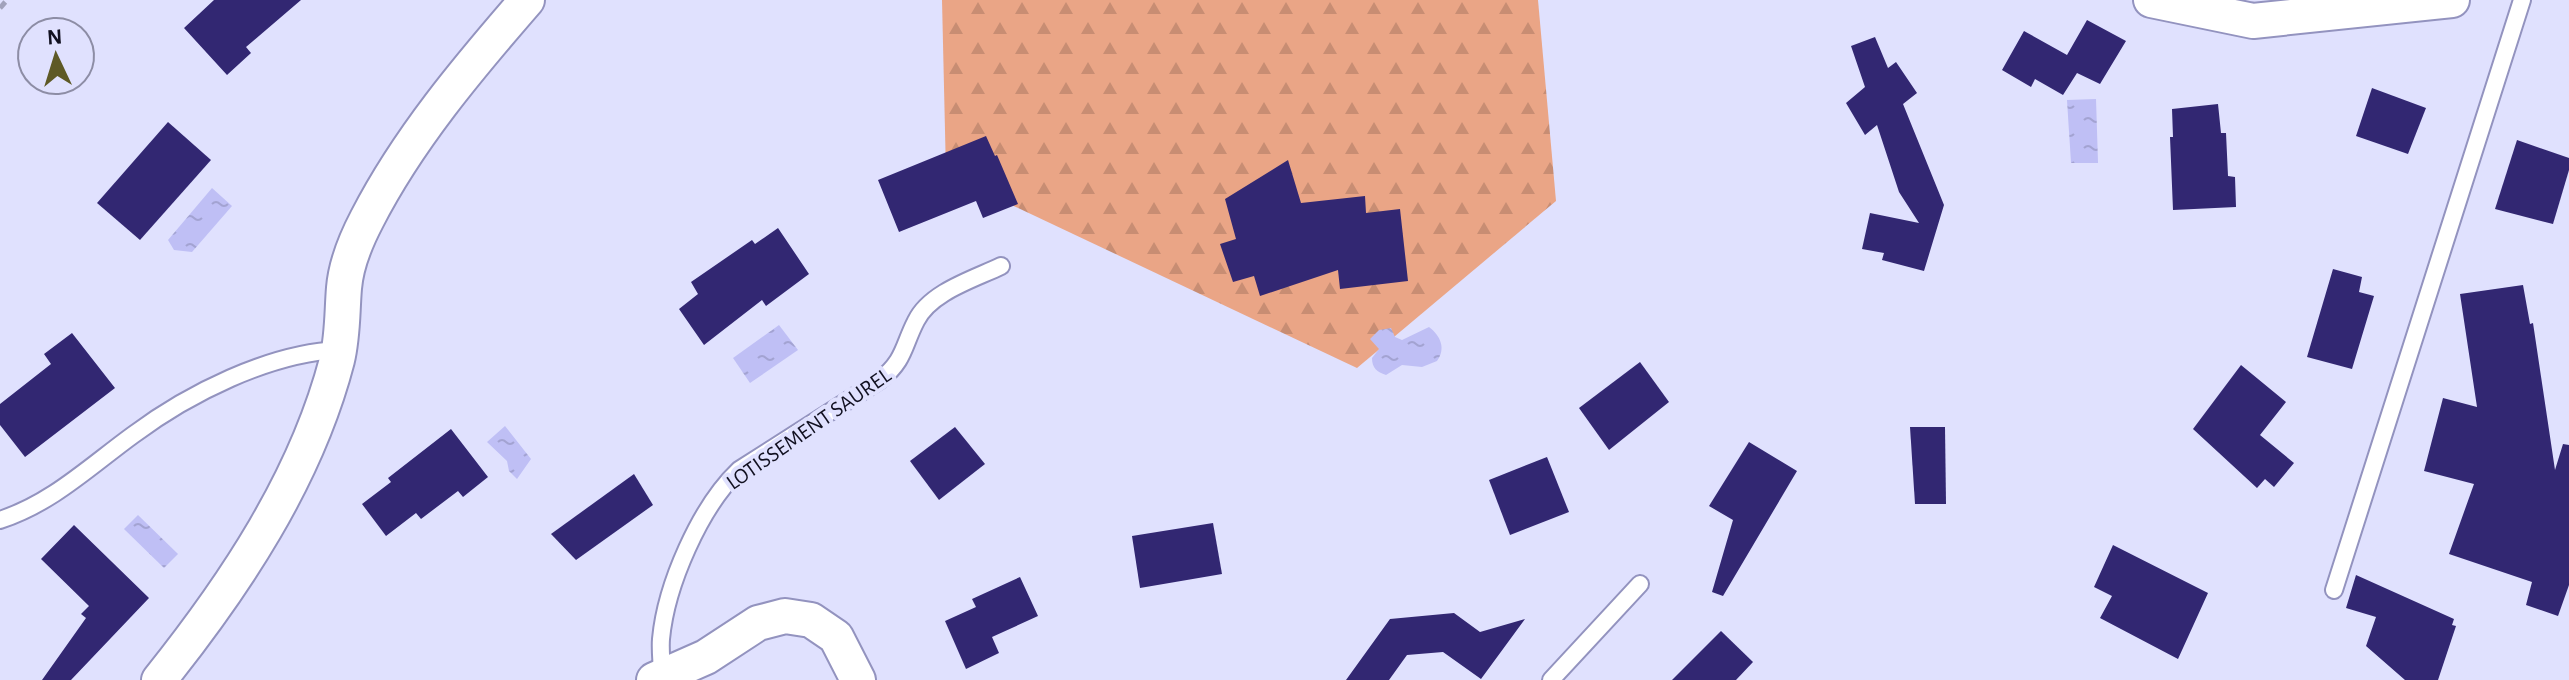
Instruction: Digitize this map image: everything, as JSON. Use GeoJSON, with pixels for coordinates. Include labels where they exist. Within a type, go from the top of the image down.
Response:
{"type":"FeatureCollection","features":[{"type":"Feature","properties":{"kind":"street"},"geometry":{"type":"LineString","coordinates":[[159,680],[230,584],[286,491],[322,406],[339,350],[346,274],[367,219],[425,124],[527,0]]}},
{"type":"Feature","properties":{"kind":"street"},"geometry":{"type":"LineString","coordinates":[[2151,0],[2253,21],[2452,0]]}},
{"type":"Feature","properties":{"kind":"street"},"geometry":{"type":"LineString","coordinates":[[658,678],[706,657],[758,623],[785,616],[811,620],[824,626],[836,637],[858,680]]}},
{"type":"Feature","properties":{"kind":"lane"},"geometry":{"type":"LineString","coordinates":[[2334,590],[2522,0]]}},
{"type":"Feature","properties":{"kind":"lane","name":"LOTISSEMENT SAUREL"},"geometry":{"type":"LineString","coordinates":[[658,678],[663,623],[677,575],[715,497],[726,483],[739,470],[894,369],[924,309],[941,296],[1001,266]]}},
{"type":"Feature","properties":{"kind":"lane"},"geometry":{"type":"LineString","coordinates":[[0,520],[45,500],[182,402],[262,367],[319,351],[339,350]]}},
{"type":"Feature","properties":{"kind":"lane"},"geometry":{"type":"LineString","coordinates":[[1551,680],[1640,584]]}},
{"type":"Feature","properties":{"kind":"path"},"geometry":{"type":"LineString","coordinates":[[0,8],[7,0]]}},
{"type":"Feature","properties":{"kind":"green space"},"geometry":{"type":"Polygon","coordinates":[[[942,0],[1538,0],[1556,201],[1357,368],[946,174],[942,0]]]}},
{"type":"Feature","properties":{"kind":"water"},"geometry":{"type":"Polygon","coordinates":[[[2096,99],[2098,163],[2071,163],[2067,100],[2096,99]]]}},
{"type":"Feature","properties":{"kind":"water"},"geometry":{"type":"Polygon","coordinates":[[[212,188],[232,206],[192,252],[174,250],[168,240],[212,188]]]}},
{"type":"Feature","properties":{"kind":"water"},"geometry":{"type":"Polygon","coordinates":[[[779,325],[798,350],[750,383],[733,358],[779,325]]]}},
{"type":"Feature","properties":{"kind":"water"},"geometry":{"type":"Polygon","coordinates":[[[1429,327],[1441,343],[1437,361],[1422,367],[1402,365],[1386,375],[1376,369],[1372,358],[1379,349],[1370,339],[1379,330],[1391,328],[1395,337],[1402,340],[1429,327]]]}},
{"type":"Feature","properties":{"kind":"water"},"geometry":{"type":"Polygon","coordinates":[[[505,426],[531,459],[517,479],[509,471],[507,461],[487,442],[505,426]]]}},
{"type":"Feature","properties":{"kind":"water"},"geometry":{"type":"Polygon","coordinates":[[[138,515],[178,554],[164,568],[124,529],[138,515]]]}},
{"type":"Feature","properties":{"kind":"building"},"geometry":{"type":"Polygon","coordinates":[[[214,0],[301,0],[246,47],[251,53],[227,75],[184,28],[214,0]]]}},
{"type":"Feature","properties":{"kind":"building"},"geometry":{"type":"Polygon","coordinates":[[[2087,20],[2126,41],[2100,84],[2077,73],[2063,95],[2035,79],[2031,87],[2002,70],[2024,31],[2067,55],[2087,20]]]}},
{"type":"Feature","properties":{"kind":"building"},"geometry":{"type":"Polygon","coordinates":[[[1875,37],[1888,68],[1896,62],[1917,93],[1903,104],[1944,205],[1924,271],[1882,260],[1884,253],[1862,249],[1870,213],[1919,223],[1899,192],[1877,125],[1865,135],[1846,103],[1865,87],[1851,46],[1875,37]]]}},
{"type":"Feature","properties":{"kind":"building"},"geometry":{"type":"Polygon","coordinates":[[[2372,88],[2426,108],[2408,154],[2356,136],[2372,88]]]}},
{"type":"Feature","properties":{"kind":"building"},"geometry":{"type":"Polygon","coordinates":[[[2218,104],[2221,133],[2226,133],[2228,176],[2235,177],[2236,207],[2173,210],[2172,109],[2218,104]]]}},
{"type":"Feature","properties":{"kind":"building"},"geometry":{"type":"Polygon","coordinates":[[[168,122],[211,160],[140,240],[97,203],[168,122]]]}},
{"type":"Feature","properties":{"kind":"building"},"geometry":{"type":"Polygon","coordinates":[[[986,136],[1018,204],[983,218],[976,201],[899,232],[878,180],[986,136]]]}},
{"type":"Feature","properties":{"kind":"building"},"geometry":{"type":"Polygon","coordinates":[[[2517,140],[2569,158],[2569,170],[2553,224],[2495,209],[2517,140]]]}},
{"type":"Feature","properties":{"kind":"building"},"geometry":{"type":"Polygon","coordinates":[[[1288,160],[1301,203],[1365,196],[1366,213],[1400,209],[1408,281],[1340,289],[1338,270],[1260,296],[1254,276],[1233,282],[1220,244],[1236,239],[1225,199],[1288,160]]]}},
{"type":"Feature","properties":{"kind":"building"},"geometry":{"type":"Polygon","coordinates":[[[778,228],[809,274],[766,306],[762,300],[704,345],[679,309],[698,294],[691,282],[752,240],[755,244],[778,228]]]}},
{"type":"Feature","properties":{"kind":"building"},"geometry":{"type":"Polygon","coordinates":[[[2333,269],[2362,277],[2359,292],[2374,296],[2352,369],[2307,357],[2333,269]]]}},
{"type":"Feature","properties":{"kind":"building"},"geometry":{"type":"Polygon","coordinates":[[[2523,285],[2530,324],[2533,323],[2555,470],[2563,444],[2569,445],[2569,585],[2558,616],[2526,605],[2532,582],[2449,554],[2474,484],[2424,471],[2443,398],[2477,407],[2460,294],[2523,285]]]}},
{"type":"Feature","properties":{"kind":"building"},"geometry":{"type":"Polygon","coordinates":[[[72,333],[115,388],[25,457],[0,425],[0,404],[51,364],[44,354],[72,333]]]}},
{"type":"Feature","properties":{"kind":"building"},"geometry":{"type":"Polygon","coordinates":[[[1640,362],[1669,402],[1609,450],[1579,408],[1640,362]]]}},
{"type":"Feature","properties":{"kind":"building"},"geometry":{"type":"Polygon","coordinates":[[[2241,365],[2286,402],[2260,435],[2294,463],[2274,487],[2265,479],[2257,488],[2193,429],[2241,365]]]}},
{"type":"Feature","properties":{"kind":"building"},"geometry":{"type":"Polygon","coordinates":[[[955,427],[985,464],[939,500],[910,461],[955,427]]]}},
{"type":"Feature","properties":{"kind":"building"},"geometry":{"type":"Polygon","coordinates":[[[1910,427],[1945,427],[1946,504],[1915,504],[1910,427]]]}},
{"type":"Feature","properties":{"kind":"building"},"geometry":{"type":"Polygon","coordinates":[[[451,429],[488,477],[463,497],[458,491],[421,519],[416,513],[386,536],[362,504],[391,482],[388,478],[451,429]]]}},
{"type":"Feature","properties":{"kind":"building"},"geometry":{"type":"Polygon","coordinates":[[[1749,442],[1797,471],[1723,596],[1712,592],[1733,520],[1709,506],[1749,442]]]}},
{"type":"Feature","properties":{"kind":"building"},"geometry":{"type":"Polygon","coordinates":[[[1547,457],[1569,512],[1510,535],[1489,480],[1547,457]]]}},
{"type":"Feature","properties":{"kind":"building"},"geometry":{"type":"Polygon","coordinates":[[[634,474],[653,505],[576,560],[551,534],[634,474]]]}},
{"type":"Feature","properties":{"kind":"building"},"geometry":{"type":"Polygon","coordinates":[[[1213,523],[1222,574],[1140,588],[1132,536],[1213,523]]]}},
{"type":"Feature","properties":{"kind":"building"},"geometry":{"type":"Polygon","coordinates":[[[74,525],[149,598],[71,680],[42,680],[86,618],[81,614],[89,606],[41,559],[74,525]]]}},
{"type":"Feature","properties":{"kind":"building"},"geometry":{"type":"Polygon","coordinates":[[[2113,545],[2208,593],[2178,659],[2100,618],[2112,596],[2094,587],[2113,545]]]}},
{"type":"Feature","properties":{"kind":"building"},"geometry":{"type":"Polygon","coordinates":[[[2356,575],[2454,619],[2452,625],[2456,626],[2438,680],[2405,680],[2366,646],[2376,617],[2346,608],[2356,575]]]}},
{"type":"Feature","properties":{"kind":"building"},"geometry":{"type":"Polygon","coordinates":[[[1020,577],[1038,616],[992,637],[999,653],[966,669],[945,621],[976,607],[972,599],[1020,577]]]}},
{"type":"Feature","properties":{"kind":"building"},"geometry":{"type":"Polygon","coordinates":[[[1454,613],[1480,632],[1525,619],[1481,679],[1443,652],[1407,655],[1389,680],[1346,680],[1390,619],[1454,613]]]}},
{"type":"Feature","properties":{"kind":"building"},"geometry":{"type":"Polygon","coordinates":[[[1721,631],[1753,662],[1736,680],[1672,680],[1721,631]]]}}]}
